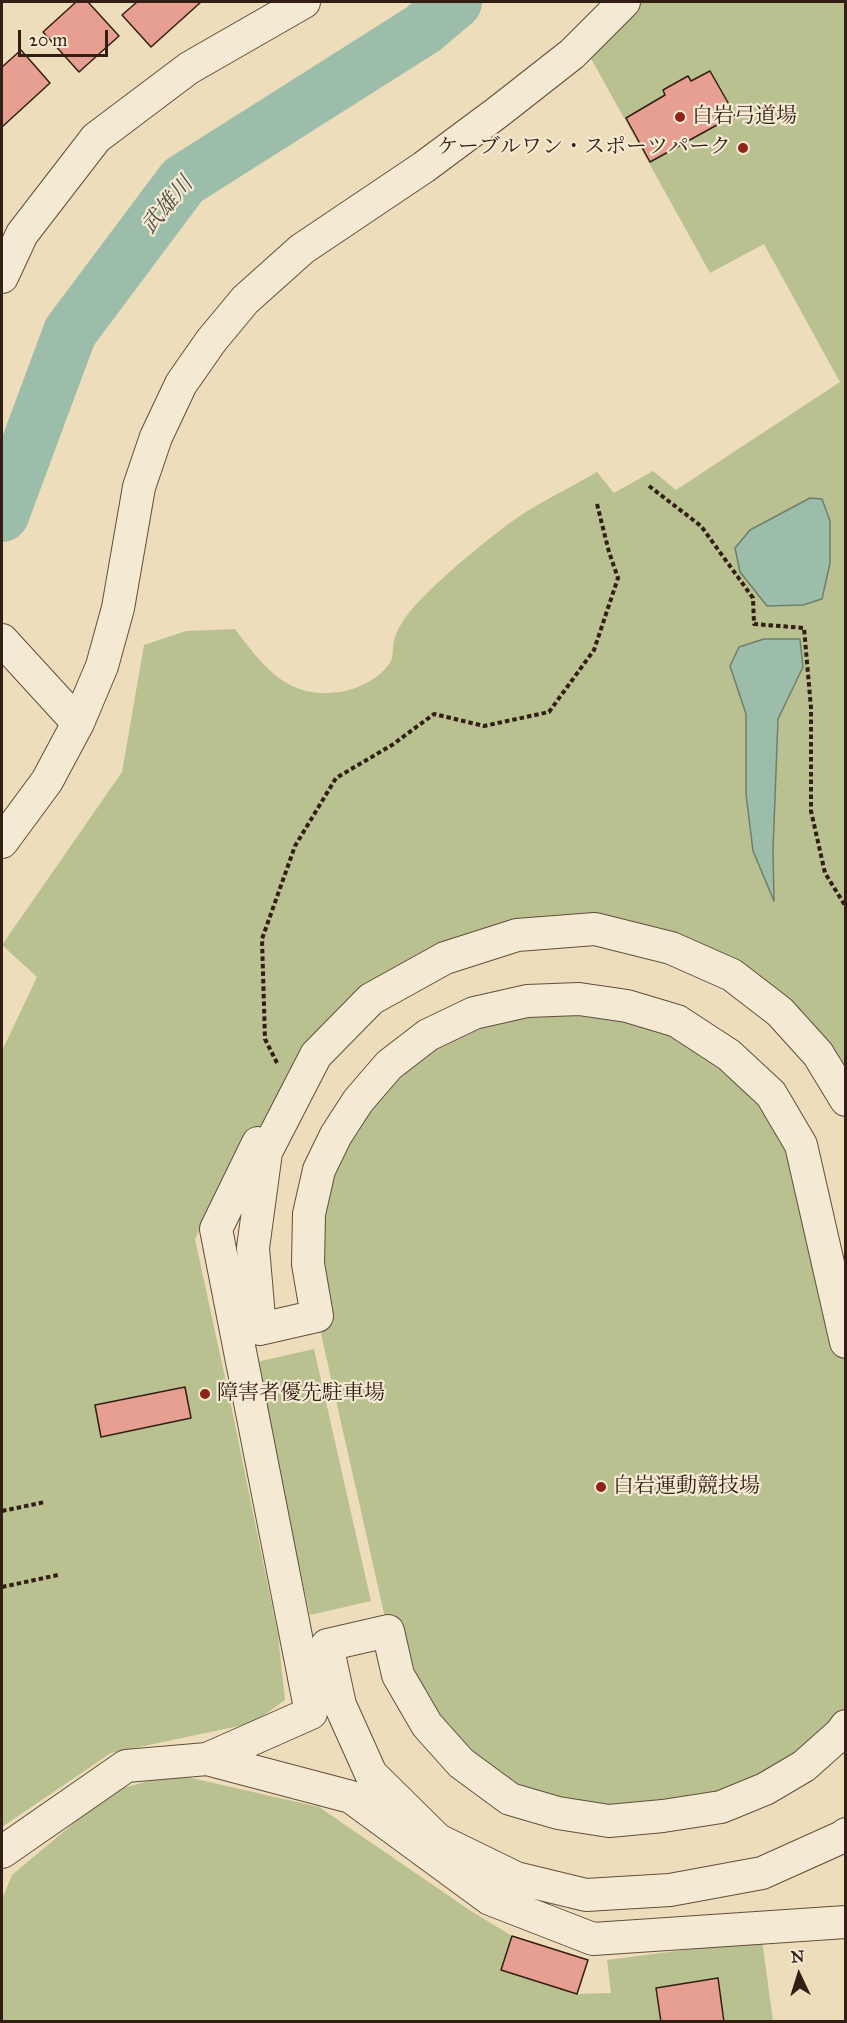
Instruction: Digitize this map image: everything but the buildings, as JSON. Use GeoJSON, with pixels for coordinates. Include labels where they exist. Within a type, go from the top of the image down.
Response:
{"type":"FeatureCollection","features":[{"type":"Feature","properties":{"kind":"street"},"geometry":{"type":"LineString","coordinates":[[2,277],[21,234],[96,138],[189,68],[304,2]]}},
{"type":"Feature","properties":{"kind":"street"},"geometry":{"type":"LineString","coordinates":[[2,842],[47,781],[78,723],[102,666],[118,608],[139,487],[156,437],[181,384],[211,341],[245,300],[302,249],[424,167],[498,112],[572,54],[624,2]]}},
{"type":"Feature","properties":{"kind":"street"},"geometry":{"type":"LineString","coordinates":[[2,640],[78,723]]}},
{"type":"Feature","properties":{"kind":"street"},"geometry":{"type":"LineString","coordinates":[[846,1100],[818,1054],[780,1012],[732,975],[671,948],[595,929],[517,935],[445,958],[371,999],[316,1055],[266,1152],[253,1248],[260,1329],[317,1316],[308,1264],[309,1214],[319,1170],[336,1135],[358,1101],[389,1065],[428,1035],[474,1013],[527,1001],[579,999],[627,1006],[677,1021],[729,1055],[771,1094],[801,1145],[846,1342]]}},
{"type":"Feature","properties":{"kind":"street"},"geometry":{"type":"LineString","coordinates":[[2,1852],[126,1766],[207,1759],[311,1713],[216,1229],[272,1116]]}},
{"type":"Feature","properties":{"kind":"street"},"geometry":{"type":"LineString","coordinates":[[846,1726],[804,1766],[765,1789],[721,1807],[609,1821],[558,1813],[510,1799],[461,1763],[428,1725],[398,1675],[388,1631],[327,1645],[340,1705],[371,1774],[438,1840],[516,1878],[586,1895],[670,1890],[762,1873],[846,1834]]}},
{"type":"Feature","properties":{"kind":"street"},"geometry":{"type":"LineString","coordinates":[[207,1759],[351,1797],[490,1899],[593,1939],[846,1922]]}},
{"type":"Feature","properties":{"kind":"path"},"geometry":{"type":"LineString","coordinates":[[649,486],[701,526],[753,598],[754,624],[804,628],[811,708],[811,811],[825,873],[846,907]]}},
{"type":"Feature","properties":{"kind":"path"},"geometry":{"type":"LineString","coordinates":[[281,1071],[265,1039],[262,939],[295,846],[336,778],[392,745],[434,714],[484,726],[549,712],[594,650],[618,578],[597,504]]}},
{"type":"Feature","properties":{"kind":"path"},"geometry":{"type":"LineString","coordinates":[[2,1511],[45,1502]]}},
{"type":"Feature","properties":{"kind":"path"},"geometry":{"type":"LineString","coordinates":[[2,1587],[58,1575]]}},
{"type":"Feature","properties":{"kind":"shaded area"},"geometry":{"type":"Polygon","coordinates":[[[638,2],[845,2],[845,1100],[818,1054],[671,948],[517,935],[371,999],[266,1152],[246,1138],[195,1239],[278,1635],[285,1700],[253,1723],[111,1753],[2,1827],[2,1051],[37,977],[2,945],[122,772],[144,645],[186,631],[235,629],[268,669],[294,687],[309,692],[326,693],[358,687],[370,681],[390,663],[396,634],[409,613],[425,595],[478,548],[528,511],[597,472],[614,493],[653,471],[676,490],[840,382],[764,244],[710,273],[588,53],[638,2]]]}},
{"type":"Feature","properties":{"kind":"shaded area"},"geometry":{"type":"Polygon","coordinates":[[[810,498],[822,499],[830,521],[830,563],[822,599],[803,605],[767,606],[740,572],[735,548],[750,530],[810,498]]]}},
{"type":"Feature","properties":{"kind":"shaded area"},"geometry":{"type":"Polygon","coordinates":[[[764,639],[800,639],[803,667],[778,719],[773,850],[774,901],[753,851],[746,794],[746,714],[730,666],[739,647],[764,639]]]}},
{"type":"Feature","properties":{"kind":"shaded area","name":"白岩運動競技場"},"geometry":{"type":"Polygon","coordinates":[[[627,1006],[771,1094],[845,1342],[845,1726],[765,1789],[609,1821],[461,1763],[388,1631],[317,1316],[309,1214],[358,1101],[474,1013],[627,1006]]]}},
{"type":"Feature","properties":{"kind":"shaded area"},"geometry":{"type":"Polygon","coordinates":[[[314,1349],[371,1601],[310,1615],[252,1363],[314,1349]]]}},
{"type":"Feature","properties":{"kind":"shaded area"},"geometry":{"type":"Polygon","coordinates":[[[174,1774],[319,1807],[468,1909],[512,1936],[501,1970],[577,1994],[611,1993],[607,1960],[762,1940],[773,2021],[2,2022],[2,1899],[12,1875],[112,1791],[174,1774]]]}},
{"type":"Feature","properties":{"kind":"waterway","name":"武雄川"},"geometry":{"type":"LineString","coordinates":[[2,515],[70,332],[183,181],[423,29],[455,2]]}},
{"type":"Feature","properties":{"kind":"place","name":"白岩弓道場"},"geometry":{"type":"Point","coordinates":[680,117]}},
{"type":"Feature","properties":{"kind":"place","name":"ケーブルワン・スポーツパーク"},"geometry":{"type":"Point","coordinates":[743,148]}},
{"type":"Feature","properties":{"kind":"place","name":"障害者優先駐車場"},"geometry":{"type":"Point","coordinates":[205,1394]}},
{"type":"Feature","properties":{"kind":"place","name":"白岩運動競技場"},"geometry":{"type":"Point","coordinates":[601,1487]}}]}
